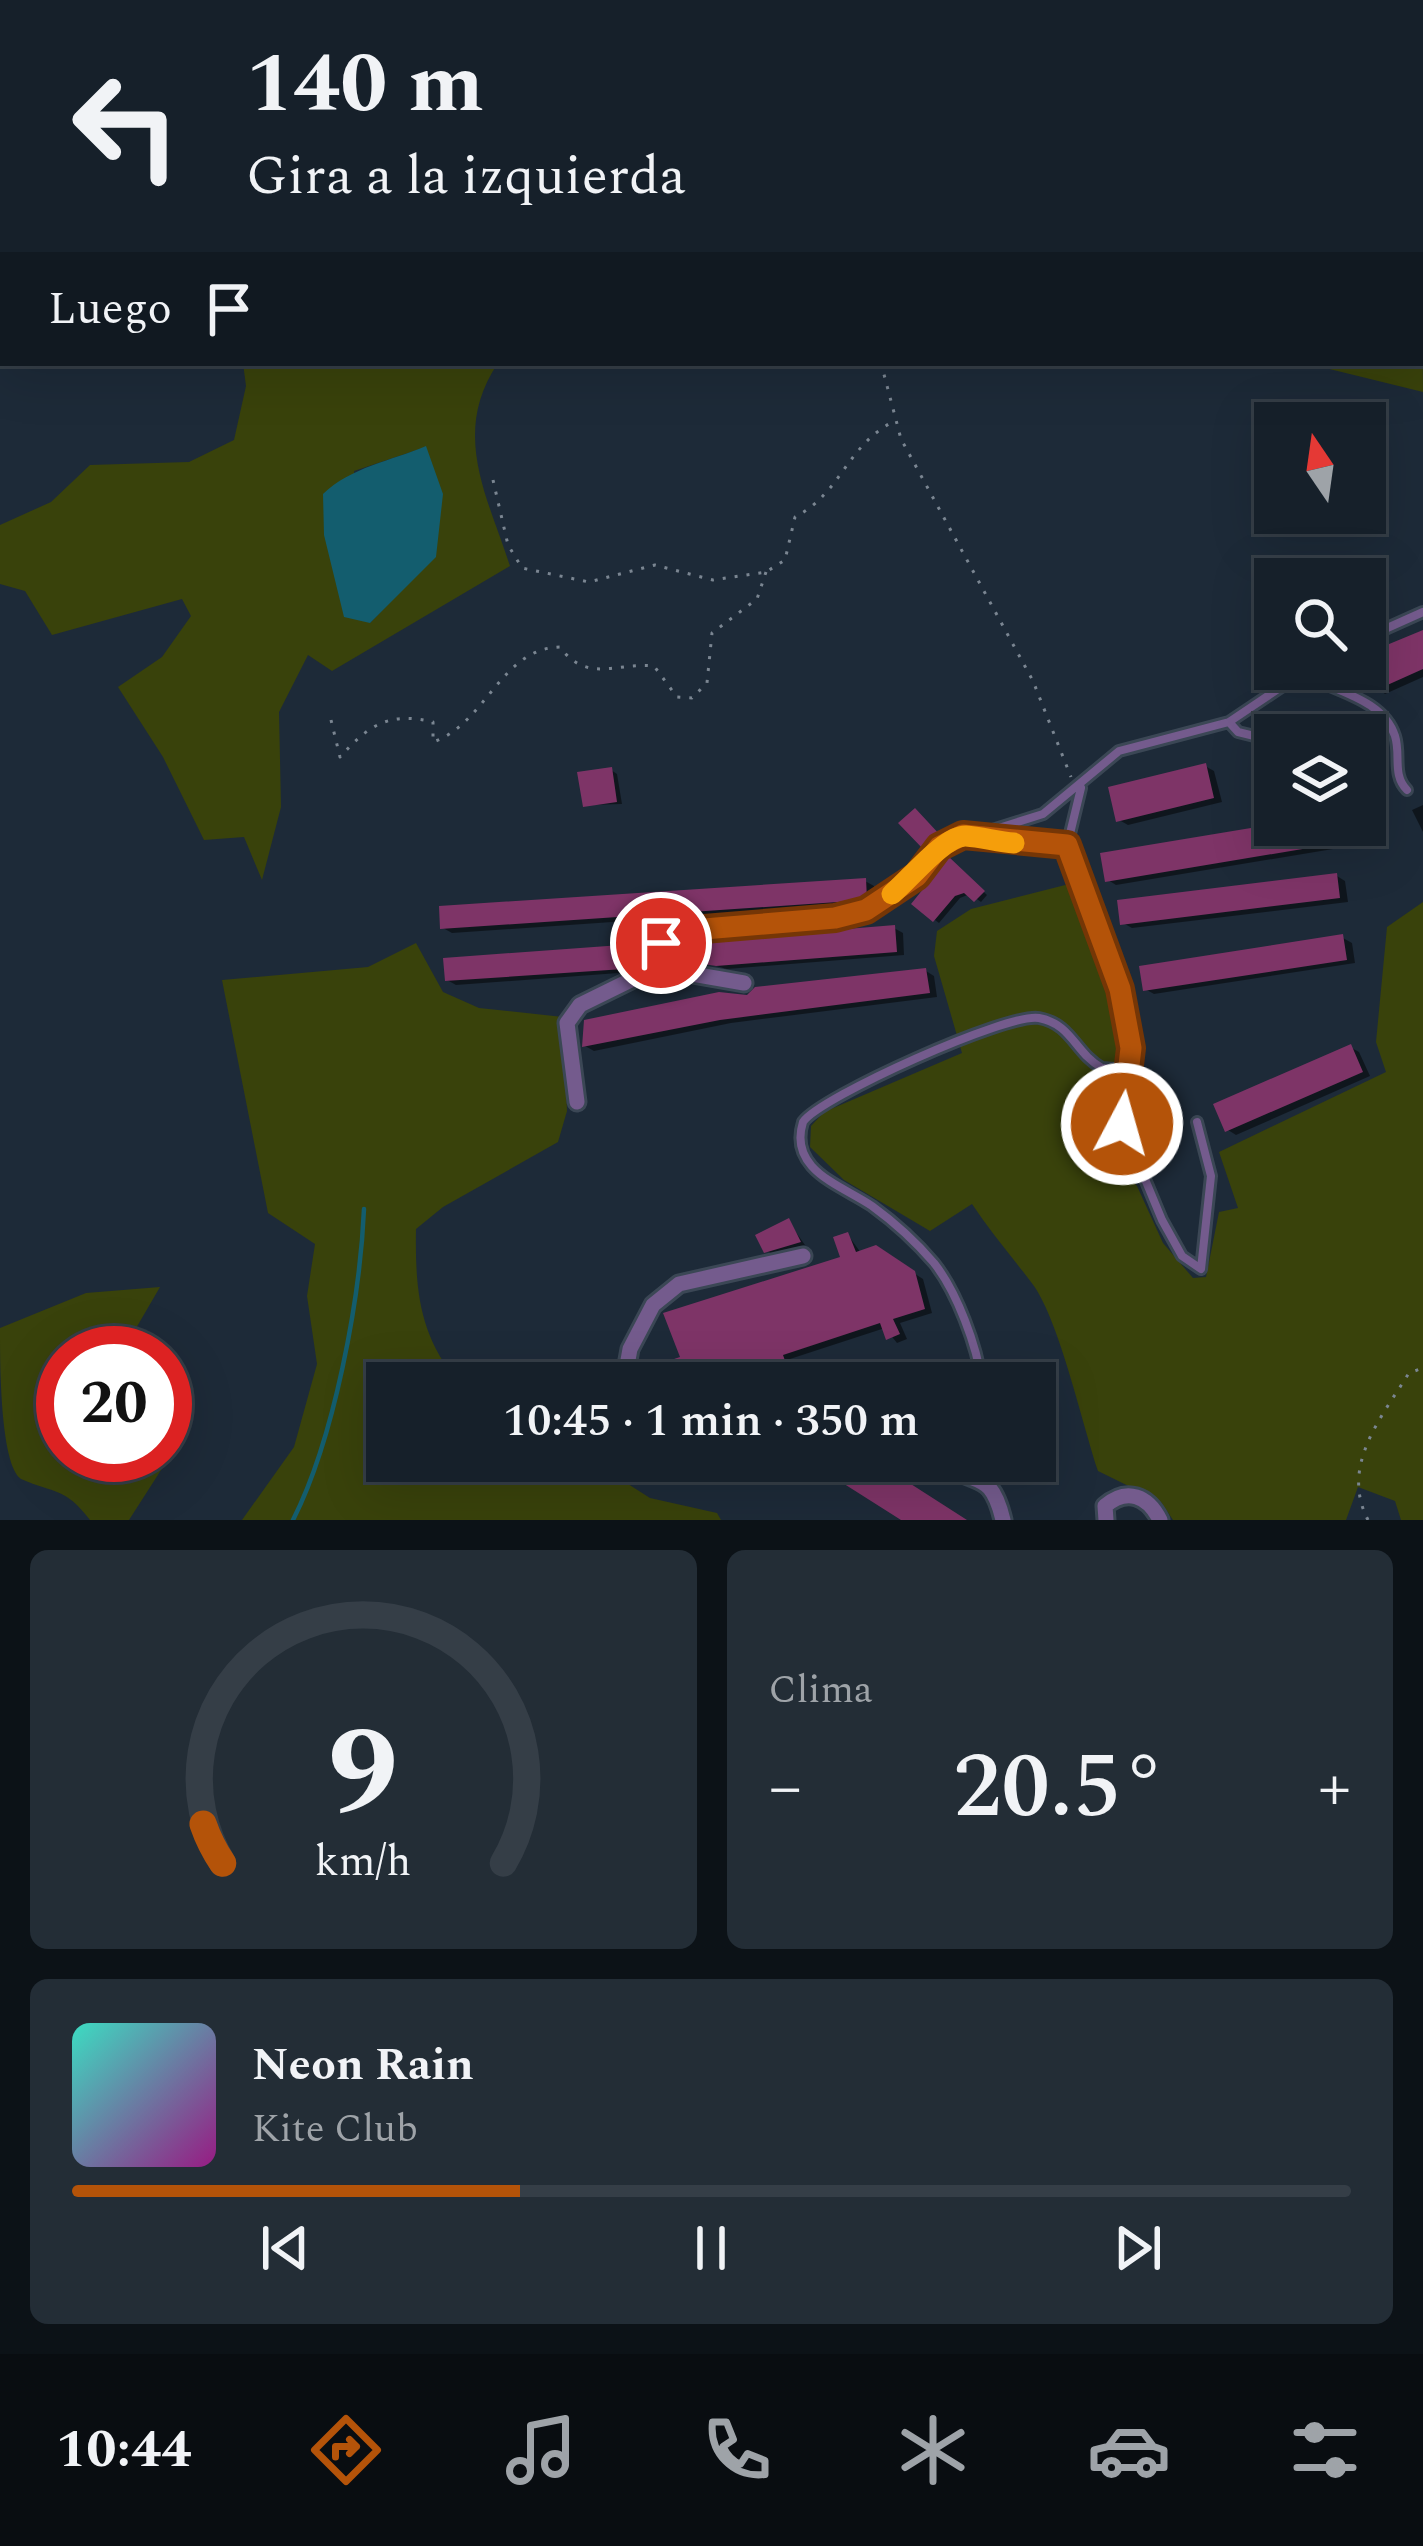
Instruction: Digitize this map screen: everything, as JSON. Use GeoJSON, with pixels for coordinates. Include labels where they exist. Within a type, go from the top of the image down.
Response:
{"type":"FeatureCollection","features":[{"type":"Feature","properties":{"kind":"street"},"geometry":{"type":"LineString","coordinates":[[577,1102],[567,1023],[580,1005],[637,977],[635,964],[744,983]]}},
{"type":"Feature","properties":{"kind":"street"},"geometry":{"type":"LineString","coordinates":[[628,1362],[652,1305],[679,1284],[803,1256]]}},
{"type":"Feature","properties":{"kind":"street"},"geometry":{"type":"LineString","coordinates":[[989,1482],[1003,1520]]}},
{"type":"Feature","properties":{"kind":"street"},"geometry":{"type":"LineString","coordinates":[[1106,1520],[1105,1506],[1123,1495],[1145,1499],[1160,1520]]}},
{"type":"Feature","properties":{"kind":"lane"},"geometry":{"type":"LineString","coordinates":[[1386,629],[1423,612]]}},
{"type":"Feature","properties":{"kind":"lane"},"geometry":{"type":"LineString","coordinates":[[635,964],[673,936],[692,930],[835,918],[876,906],[917,876],[939,847],[963,835],[1030,820],[1130,746],[1229,722],[1277,690]]}},
{"type":"Feature","properties":{"kind":"lane"},"geometry":{"type":"LineString","coordinates":[[1339,690],[1383,715],[1396,740],[1399,780],[1407,790]]}},
{"type":"Feature","properties":{"kind":"lane"},"geometry":{"type":"LineString","coordinates":[[1229,722],[1238,733],[1254,737]]}},
{"type":"Feature","properties":{"kind":"lane"},"geometry":{"type":"LineString","coordinates":[[1081,786],[1067,827],[1067,845],[1120,989],[1131,1048],[1122,1124],[1128,1146],[1182,1256],[1201,1269],[1211,1176],[1197,1122]]}},
{"type":"Feature","properties":{"kind":"lane"},"geometry":{"type":"LineString","coordinates":[[963,835],[1067,845]]}},
{"type":"Feature","properties":{"kind":"lane"},"geometry":{"type":"LineString","coordinates":[[976,1362],[936,1265],[871,1205],[829,1182],[806,1161],[800,1146],[803,1122],[881,1076],[1026,1017],[1069,1030],[1102,1068],[1127,1070]]}},
{"type":"Feature","properties":{"kind":"path"},"geometry":{"type":"LineString","coordinates":[[882,366],[901,439],[1033,681],[1064,766],[1081,786]]}},
{"type":"Feature","properties":{"kind":"path"},"geometry":{"type":"LineString","coordinates":[[494,480],[508,545],[522,568],[589,582],[655,565],[712,580],[766,572],[785,560],[795,518],[825,502],[851,453],[896,420]]}},
{"type":"Feature","properties":{"kind":"path"},"geometry":{"type":"LineString","coordinates":[[332,719],[340,757],[369,726],[413,717],[433,722],[434,742],[458,734],[515,663],[560,647],[569,660],[592,671],[653,666],[677,697],[692,698],[707,683],[712,633],[757,599],[766,572]]}},
{"type":"Feature","properties":{"kind":"path"},"geometry":{"type":"LineString","coordinates":[[1368,1520],[1360,1505],[1359,1457],[1409,1373],[1423,1368]]}},
{"type":"Feature","properties":{"kind":"green space"},"geometry":{"type":"Polygon","coordinates":[[[243,366],[496,366],[484,389],[475,439],[484,489],[510,566],[332,671],[308,655],[279,712],[281,807],[262,880],[244,837],[204,840],[163,757],[118,687],[162,657],[191,616],[182,599],[52,635],[25,591],[0,584],[0,525],[51,502],[90,465],[189,462],[234,440],[246,386],[243,366]],[[426,447],[354,471],[370,623],[395,597],[426,447]]]}},
{"type":"Feature","properties":{"kind":"green space"},"geometry":{"type":"Polygon","coordinates":[[[1317,366],[1423,366],[1423,392],[1317,366]]]}},
{"type":"Feature","properties":{"kind":"green space"},"geometry":{"type":"Polygon","coordinates":[[[1081,881],[1116,990],[1124,1049],[1103,1145],[1137,1186],[1163,1243],[1193,1278],[1206,1277],[1219,1212],[1238,1208],[1219,1152],[1386,1072],[1376,1042],[1387,927],[1423,902],[1423,1520],[1401,1520],[1395,1501],[1358,1487],[1346,1520],[1173,1520],[1161,1502],[1098,1471],[1044,1303],[972,1204],[930,1231],[844,1180],[810,1147],[811,1126],[824,1112],[962,1053],[934,956],[937,931],[971,909],[1081,881]]]}},
{"type":"Feature","properties":{"kind":"green space"},"geometry":{"type":"Polygon","coordinates":[[[416,943],[443,992],[479,1008],[563,1017],[567,1111],[558,1142],[443,1207],[416,1229],[422,1311],[444,1362],[366,1362],[366,1482],[625,1482],[650,1498],[717,1513],[721,1520],[242,1520],[294,1447],[317,1364],[307,1296],[315,1244],[268,1213],[222,980],[368,967],[416,943]]]}},
{"type":"Feature","properties":{"kind":"green space"},"geometry":{"type":"Polygon","coordinates":[[[160,1287],[137,1326],[36,1326],[36,1482],[153,1482],[129,1520],[90,1520],[66,1496],[21,1479],[9,1454],[0,1328],[86,1293],[160,1287]]]}},
{"type":"Feature","properties":{"kind":"water"},"geometry":{"type":"Polygon","coordinates":[[[426,446],[443,494],[436,557],[370,623],[344,617],[324,535],[323,494],[359,471],[426,446]]]}},
{"type":"Feature","properties":{"kind":"building"},"geometry":{"type":"Polygon","coordinates":[[[1423,630],[1423,669],[1386,686],[1386,645],[1423,630]]]}},
{"type":"Feature","properties":{"kind":"building"},"geometry":{"type":"Polygon","coordinates":[[[1206,763],[1214,798],[1116,822],[1108,787],[1206,763]]]}},
{"type":"Feature","properties":{"kind":"building"},"geometry":{"type":"Polygon","coordinates":[[[612,767],[617,802],[583,807],[577,772],[612,767]]]}},
{"type":"Feature","properties":{"kind":"building"},"geometry":{"type":"Polygon","coordinates":[[[915,808],[941,836],[925,851],[898,823],[915,808]]]}},
{"type":"Feature","properties":{"kind":"building"},"geometry":{"type":"Polygon","coordinates":[[[1254,827],[1254,846],[1320,846],[1105,882],[1100,853],[1254,827]]]}},
{"type":"Feature","properties":{"kind":"building"},"geometry":{"type":"Polygon","coordinates":[[[949,857],[985,891],[974,902],[964,893],[955,896],[933,922],[911,904],[949,857]]]}},
{"type":"Feature","properties":{"kind":"building"},"geometry":{"type":"Polygon","coordinates":[[[1337,873],[1340,898],[1120,925],[1117,900],[1337,873]]]}},
{"type":"Feature","properties":{"kind":"building"},"geometry":{"type":"Polygon","coordinates":[[[866,878],[867,900],[440,929],[439,906],[866,878]]]}},
{"type":"Feature","properties":{"kind":"building"},"geometry":{"type":"Polygon","coordinates":[[[895,925],[897,952],[716,966],[691,962],[690,942],[895,925]]]}},
{"type":"Feature","properties":{"kind":"building"},"geometry":{"type":"Polygon","coordinates":[[[1343,934],[1347,960],[1143,991],[1139,966],[1343,934]]]}},
{"type":"Feature","properties":{"kind":"building"},"geometry":{"type":"Polygon","coordinates":[[[635,944],[624,969],[445,981],[443,958],[635,944]]]}},
{"type":"Feature","properties":{"kind":"building"},"geometry":{"type":"Polygon","coordinates":[[[926,968],[930,993],[720,1020],[582,1047],[584,1020],[719,992],[747,995],[755,987],[926,968]]]}},
{"type":"Feature","properties":{"kind":"building"},"geometry":{"type":"Polygon","coordinates":[[[1351,1044],[1363,1072],[1225,1132],[1213,1104],[1351,1044]]]}},
{"type":"Feature","properties":{"kind":"building"},"geometry":{"type":"Polygon","coordinates":[[[789,1218],[801,1242],[764,1253],[755,1235],[789,1218]]]}},
{"type":"Feature","properties":{"kind":"building"},"geometry":{"type":"Polygon","coordinates":[[[848,1232],[856,1252],[876,1245],[915,1271],[925,1309],[893,1319],[900,1334],[886,1340],[880,1323],[783,1355],[785,1362],[665,1362],[680,1357],[663,1313],[840,1257],[833,1237],[848,1232]]]}},
{"type":"Feature","properties":{"kind":"building"},"geometry":{"type":"Polygon","coordinates":[[[841,1482],[908,1482],[967,1520],[901,1520],[841,1482]]]}},
{"type":"Feature","properties":{"kind":"waterway"},"geometry":{"type":"LineString","coordinates":[[293,1520],[321,1450],[342,1368],[364,1209]]}},
{"type":"Feature","properties":{"kind":"slow traffic"},"geometry":{"type":"LineString","coordinates":[[892,894],[917,876],[939,847],[963,835],[1014,843]]}},
{"type":"Feature","properties":{"kind":"route"},"geometry":{"type":"LineString","coordinates":[[661,943],[692,930],[835,918],[866,910],[917,876],[939,847],[963,835],[987,842],[1067,845],[1120,989],[1131,1048],[1122,1124]]}}]}
